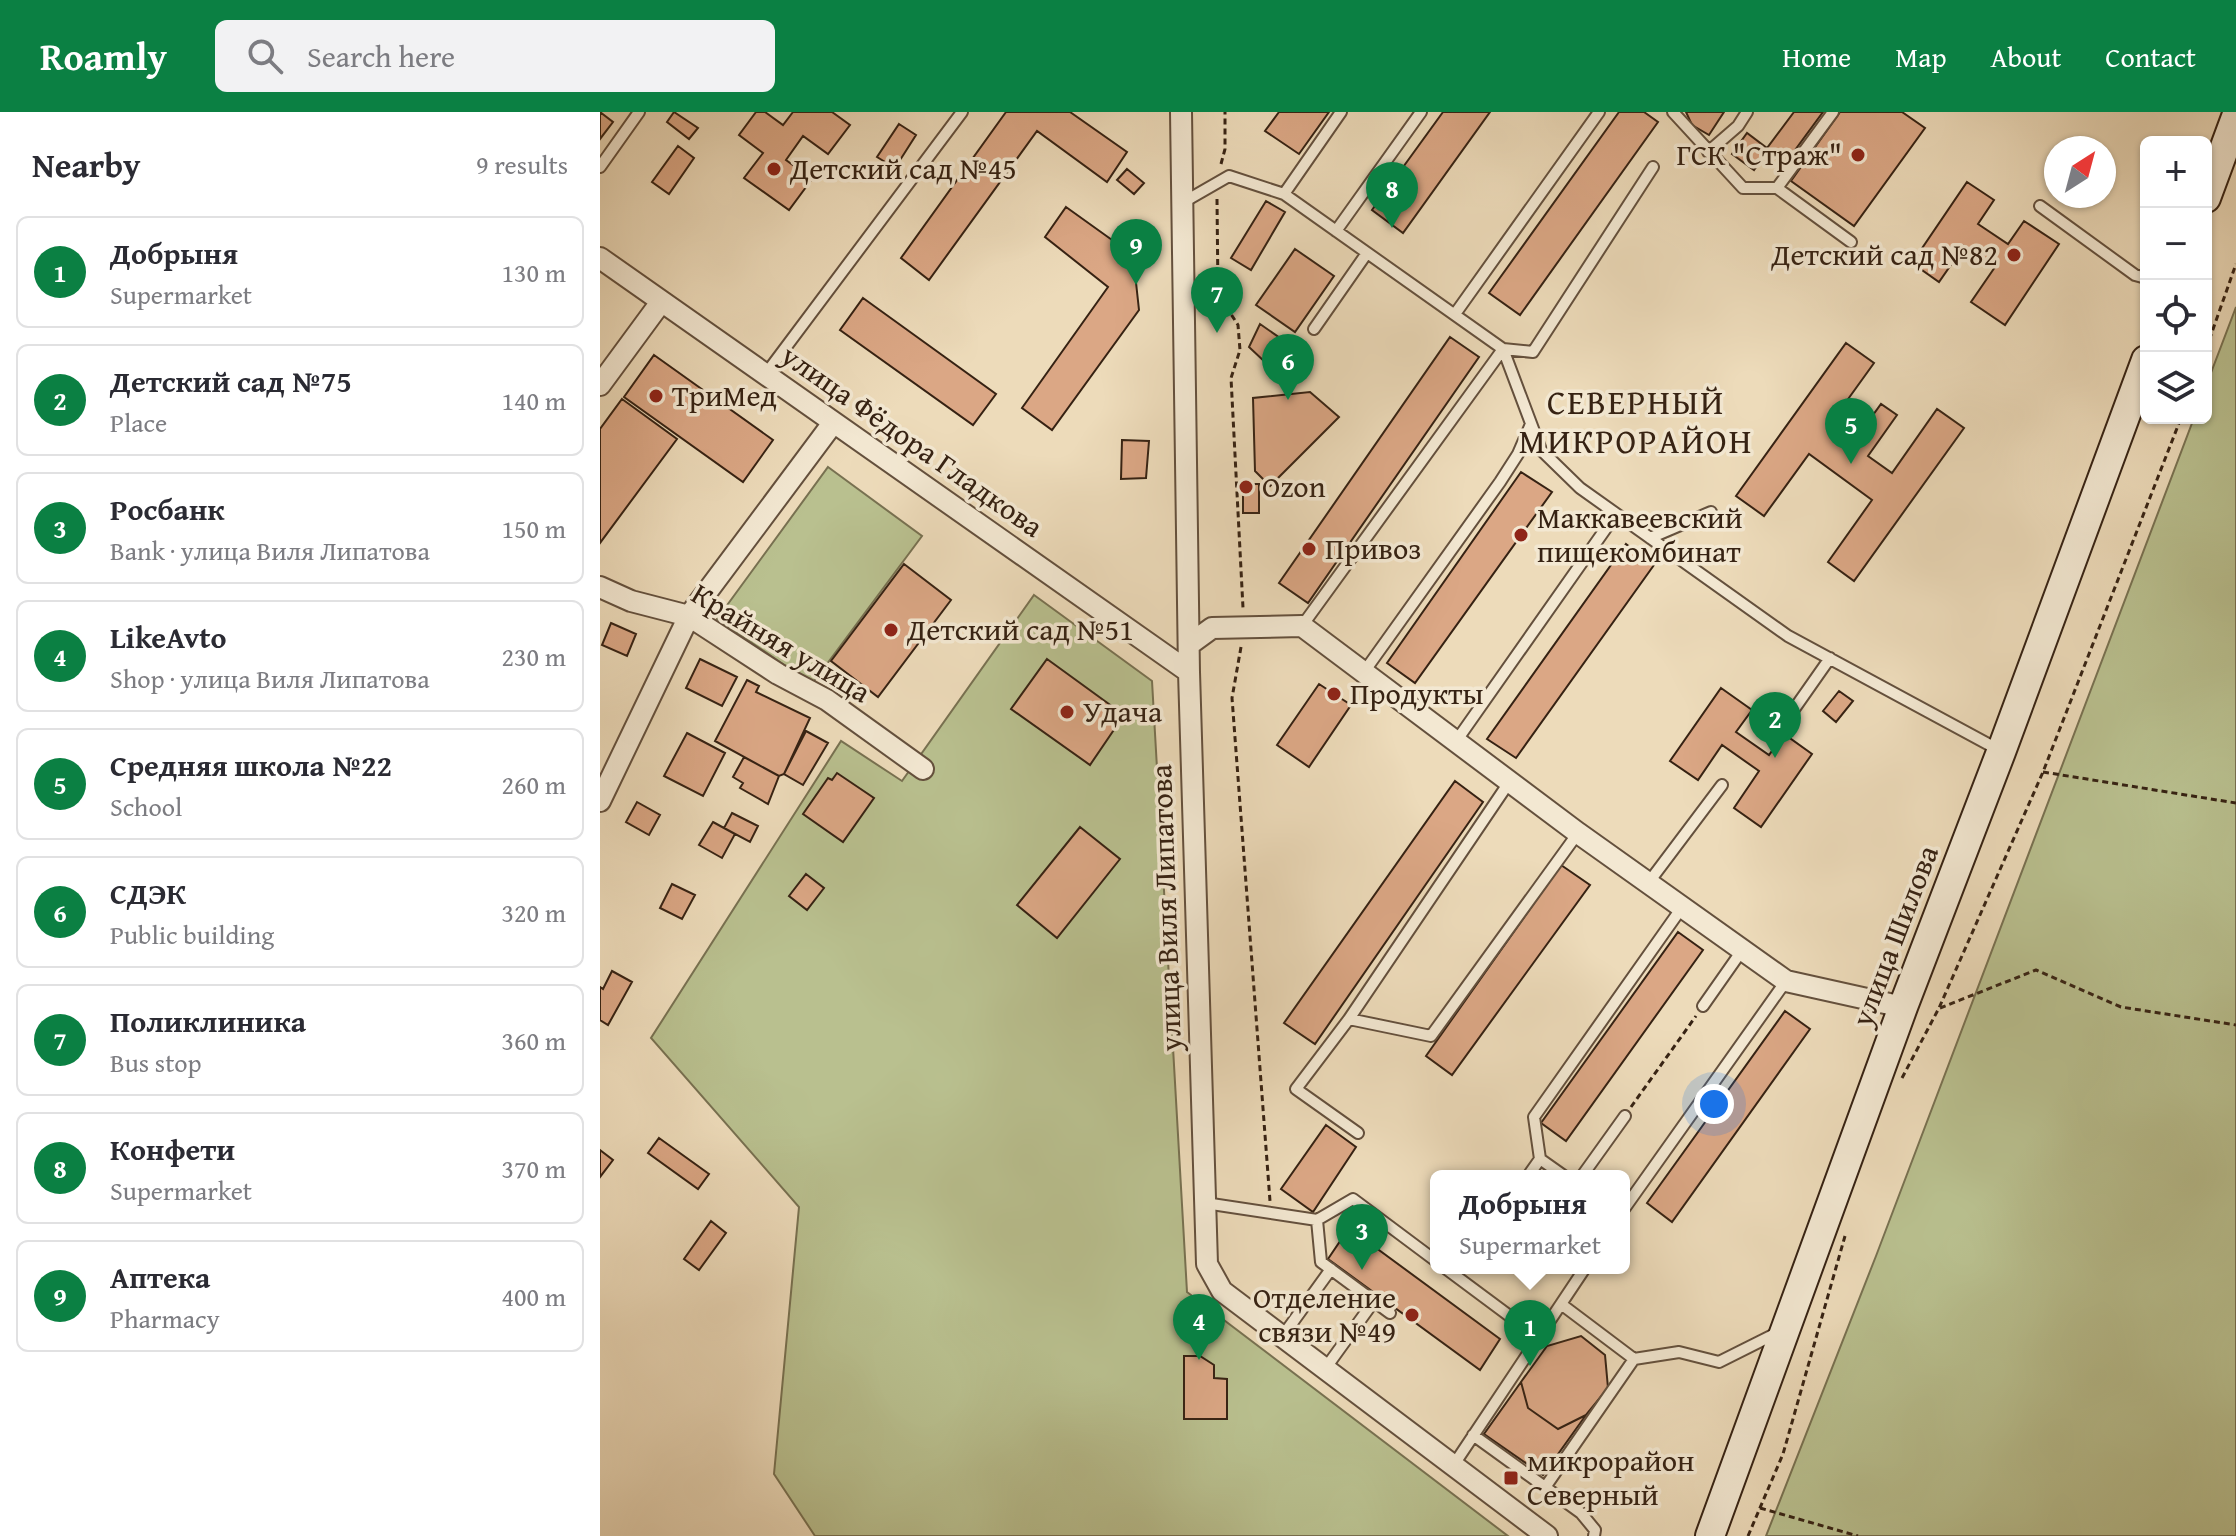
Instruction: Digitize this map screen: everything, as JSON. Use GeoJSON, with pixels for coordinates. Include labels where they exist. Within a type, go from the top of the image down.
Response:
{"type":"FeatureCollection","features":[{"type":"Feature","properties":{"kind":"main road"},"geometry":{"type":"LineString","coordinates":[[2212,182],[2236,117]]}},
{"type":"Feature","properties":{"kind":"main road","name":"улица Шилова"},"geometry":{"type":"LineString","coordinates":[[1710,1536],[1903,1007],[2140,376]]}},
{"type":"Feature","properties":{"kind":"street","name":"улица Виля Липатова"},"geometry":{"type":"LineString","coordinates":[[1181,112],[1189,672],[1207,1264],[1222,1291],[1547,1536]]}},
{"type":"Feature","properties":{"kind":"street","name":"улица Фёдора Гладкова"},"geometry":{"type":"LineString","coordinates":[[600,258],[1189,672]]}},
{"type":"Feature","properties":{"kind":"street"},"geometry":{"type":"LineString","coordinates":[[600,385],[661,302]]}},
{"type":"Feature","properties":{"kind":"street"},"geometry":{"type":"LineString","coordinates":[[600,801],[689,616],[833,423]]}},
{"type":"Feature","properties":{"kind":"street","name":"Крайняя улица"},"geometry":{"type":"LineString","coordinates":[[600,587],[631,601],[689,616],[778,674],[827,700],[923,769]]}},
{"type":"Feature","properties":{"kind":"street"},"geometry":{"type":"LineString","coordinates":[[1190,644],[1212,628],[1302,626],[1578,833],[1786,981],[1903,1007]]}},
{"type":"Feature","properties":{"kind":"lane"},"geometry":{"type":"LineString","coordinates":[[600,167],[639,112]]}},
{"type":"Feature","properties":{"kind":"lane"},"geometry":{"type":"LineString","coordinates":[[765,375],[962,112]]}},
{"type":"Feature","properties":{"kind":"lane"},"geometry":{"type":"LineString","coordinates":[[1284,194],[1341,112]]}},
{"type":"Feature","properties":{"kind":"lane"},"geometry":{"type":"LineString","coordinates":[[1336,231],[1421,112]]}},
{"type":"Feature","properties":{"kind":"lane"},"geometry":{"type":"LineString","coordinates":[[1455,314],[1599,112]]}},
{"type":"Feature","properties":{"kind":"lane"},"geometry":{"type":"LineString","coordinates":[[1673,112],[1743,188],[1777,188],[1851,242]]}},
{"type":"Feature","properties":{"kind":"lane"},"geometry":{"type":"LineString","coordinates":[[1708,152],[1738,126],[1747,112]]}},
{"type":"Feature","properties":{"kind":"lane"},"geometry":{"type":"LineString","coordinates":[[1777,188],[1833,112]]}},
{"type":"Feature","properties":{"kind":"lane"},"geometry":{"type":"LineString","coordinates":[[1182,203],[1229,176],[1284,194],[1503,349],[1533,352],[1653,167]]}},
{"type":"Feature","properties":{"kind":"lane"},"geometry":{"type":"LineString","coordinates":[[2040,206],[2140,276]]}},
{"type":"Feature","properties":{"kind":"lane"},"geometry":{"type":"LineString","coordinates":[[1314,329],[1367,253]]}},
{"type":"Feature","properties":{"kind":"lane"},"geometry":{"type":"LineString","coordinates":[[1503,349],[1541,450],[1580,488],[1788,636],[2001,752]]}},
{"type":"Feature","properties":{"kind":"lane"},"geometry":{"type":"LineString","coordinates":[[1302,626],[1503,349]]}},
{"type":"Feature","properties":{"kind":"lane"},"geometry":{"type":"LineString","coordinates":[[1364,672],[1500,482],[1518,454],[1531,424]]}},
{"type":"Feature","properties":{"kind":"lane"},"geometry":{"type":"LineString","coordinates":[[1650,538],[1711,512]]}},
{"type":"Feature","properties":{"kind":"lane"},"geometry":{"type":"LineString","coordinates":[[1457,740],[1616,514]]}},
{"type":"Feature","properties":{"kind":"lane"},"geometry":{"type":"LineString","coordinates":[[1790,715],[1830,658]]}},
{"type":"Feature","properties":{"kind":"lane"},"geometry":{"type":"LineString","coordinates":[[1358,1133],[1296,1089],[1349,1019],[1510,781]]}},
{"type":"Feature","properties":{"kind":"lane"},"geometry":{"type":"LineString","coordinates":[[1649,882],[1722,785]]}},
{"type":"Feature","properties":{"kind":"lane"},"geometry":{"type":"LineString","coordinates":[[1349,1019],[1431,1036],[1578,833]]}},
{"type":"Feature","properties":{"kind":"lane"},"geometry":{"type":"LineString","coordinates":[[1532,1170],[1540,1159],[1534,1117],[1683,906]]}},
{"type":"Feature","properties":{"kind":"lane"},"geometry":{"type":"LineString","coordinates":[[1703,1006],[1743,949]]}},
{"type":"Feature","properties":{"kind":"lane"},"geometry":{"type":"LineString","coordinates":[[1630,1201],[1786,981]]}},
{"type":"Feature","properties":{"kind":"lane"},"geometry":{"type":"LineString","coordinates":[[1586,1170],[1625,1116]]}},
{"type":"Feature","properties":{"kind":"lane"},"geometry":{"type":"LineString","coordinates":[[1540,1159],[1556,1170]]}},
{"type":"Feature","properties":{"kind":"lane"},"geometry":{"type":"LineString","coordinates":[[1205,1203],[1317,1220],[1353,1199],[1430,1257]]}},
{"type":"Feature","properties":{"kind":"lane"},"geometry":{"type":"LineString","coordinates":[[1317,1220],[1321,1262],[1390,1313]]}},
{"type":"Feature","properties":{"kind":"lane"},"geometry":{"type":"LineString","coordinates":[[1282,1337],[1331,1269]]}},
{"type":"Feature","properties":{"kind":"lane"},"geometry":{"type":"LineString","coordinates":[[1462,1274],[1539,1338]]}},
{"type":"Feature","properties":{"kind":"lane"},"geometry":{"type":"LineString","coordinates":[[1453,1466],[1581,1274]]}},
{"type":"Feature","properties":{"kind":"lane"},"geometry":{"type":"LineString","coordinates":[[1325,1369],[1374,1301]]}},
{"type":"Feature","properties":{"kind":"lane"},"geometry":{"type":"LineString","coordinates":[[1561,1304],[1634,1359],[1679,1352],[1719,1362],[1787,1327]]}},
{"type":"Feature","properties":{"kind":"lane"},"geometry":{"type":"LineString","coordinates":[[1546,1486],[1634,1359]]}},
{"type":"Feature","properties":{"kind":"lane"},"geometry":{"type":"LineString","coordinates":[[1473,1435],[1581,1513],[1595,1530],[1594,1536]]}},
{"type":"Feature","properties":{"kind":"path"},"geometry":{"type":"LineString","coordinates":[[1225,112],[1225,149],[1217,183],[1218,294],[1238,325],[1240,350],[1231,378],[1244,627],[1232,698],[1270,1213]]}},
{"type":"Feature","properties":{"kind":"path"},"geometry":{"type":"LineString","coordinates":[[2212,332],[2236,264]]}},
{"type":"Feature","properties":{"kind":"path"},"geometry":{"type":"LineString","coordinates":[[1897,1088],[1939,1008],[2043,772],[2179,424]]}},
{"type":"Feature","properties":{"kind":"path"},"geometry":{"type":"LineString","coordinates":[[2043,772],[2236,803]]}},
{"type":"Feature","properties":{"kind":"path"},"geometry":{"type":"LineString","coordinates":[[1939,1008],[2036,970],[2121,1007],[2236,1025]]}},
{"type":"Feature","properties":{"kind":"path"},"geometry":{"type":"LineString","coordinates":[[1625,1116],[1703,1006]]}},
{"type":"Feature","properties":{"kind":"path"},"geometry":{"type":"LineString","coordinates":[[1748,1536],[1783,1454],[1846,1232]]}},
{"type":"Feature","properties":{"kind":"path"},"geometry":{"type":"LineString","coordinates":[[1760,1508],[1858,1536]]}},
{"type":"Feature","properties":{"kind":"green space"},"geometry":{"type":"Polygon","coordinates":[[[2236,307],[2236,1536],[1766,1536],[1876,1256],[2192,424],[2212,424],[2212,370],[2236,307]]]}},
{"type":"Feature","properties":{"kind":"green space"},"geometry":{"type":"Polygon","coordinates":[[[828,467],[922,536],[812,684],[717,619],[828,467]]]}},
{"type":"Feature","properties":{"kind":"green space"},"geometry":{"type":"Polygon","coordinates":[[[1034,595],[1152,681],[1187,1292],[1508,1536],[815,1536],[774,1474],[799,1207],[651,1038],[841,741],[902,781],[1034,595]]]}},
{"type":"Feature","properties":{"kind":"building"},"geometry":{"type":"Polygon","coordinates":[[[600,112],[613,122],[600,139],[600,112]]]}},
{"type":"Feature","properties":{"kind":"building"},"geometry":{"type":"Polygon","coordinates":[[[674,112],[698,128],[689,139],[667,122],[674,112]]]}},
{"type":"Feature","properties":{"kind":"building","name":"Детский сад №45"},"geometry":{"type":"Polygon","coordinates":[[[756,112],[765,112],[783,125],[793,112],[832,112],[850,125],[828,154],[803,136],[786,160],[812,179],[789,210],[744,178],[763,153],[739,135],[756,112]]]}},
{"type":"Feature","properties":{"kind":"building"},"geometry":{"type":"Polygon","coordinates":[[[1006,112],[1070,112],[1127,152],[1107,182],[1037,131],[929,280],[901,258],[1006,112]]]}},
{"type":"Feature","properties":{"kind":"building"},"geometry":{"type":"Polygon","coordinates":[[[1279,112],[1329,112],[1299,154],[1265,131],[1279,112]]]}},
{"type":"Feature","properties":{"kind":"building"},"geometry":{"type":"Polygon","coordinates":[[[1443,112],[1490,112],[1403,233],[1372,210],[1443,112]]]}},
{"type":"Feature","properties":{"kind":"building"},"geometry":{"type":"Polygon","coordinates":[[[1619,112],[1644,112],[1658,122],[1520,315],[1489,293],[1619,112]]]}},
{"type":"Feature","properties":{"kind":"building"},"geometry":{"type":"Polygon","coordinates":[[[1686,112],[1724,112],[1709,135],[1692,125],[1686,112]]]}},
{"type":"Feature","properties":{"kind":"building"},"geometry":{"type":"Polygon","coordinates":[[[1794,112],[1823,112],[1784,165],[1767,152],[1754,170],[1732,154],[1747,133],[1767,148],[1794,112]]]}},
{"type":"Feature","properties":{"kind":"building","name":"ГСК \"Страж\""},"geometry":{"type":"Polygon","coordinates":[[[1840,112],[1902,112],[1925,128],[1854,226],[1791,181],[1840,112]]]}},
{"type":"Feature","properties":{"kind":"building"},"geometry":{"type":"Polygon","coordinates":[[[899,124],[916,135],[895,168],[877,157],[899,124]]]}},
{"type":"Feature","properties":{"kind":"building"},"geometry":{"type":"Polygon","coordinates":[[[678,146],[694,158],[669,194],[652,182],[678,146]]]}},
{"type":"Feature","properties":{"kind":"building"},"geometry":{"type":"Polygon","coordinates":[[[1127,169],[1144,183],[1134,194],[1117,180],[1127,169]]]}},
{"type":"Feature","properties":{"kind":"building","name":"Детский сад №82"},"geometry":{"type":"Polygon","coordinates":[[[1967,182],[1994,200],[1978,224],[2008,244],[2024,221],[2059,244],[2005,325],[1971,302],[1995,267],[1964,246],[1939,282],[1912,263],[1967,182]]]}},
{"type":"Feature","properties":{"kind":"building"},"geometry":{"type":"Polygon","coordinates":[[[1266,201],[1285,212],[1251,270],[1231,258],[1266,201]]]}},
{"type":"Feature","properties":{"kind":"building"},"geometry":{"type":"Polygon","coordinates":[[[1066,207],[1133,255],[1139,310],[1052,430],[1022,408],[1108,287],[1045,237],[1066,207]]]}},
{"type":"Feature","properties":{"kind":"building"},"geometry":{"type":"Polygon","coordinates":[[[1295,249],[1334,276],[1295,332],[1256,305],[1295,249]]]}},
{"type":"Feature","properties":{"kind":"building"},"geometry":{"type":"Polygon","coordinates":[[[863,298],[996,394],[973,425],[840,330],[863,298]]]}},
{"type":"Feature","properties":{"kind":"building"},"geometry":{"type":"Polygon","coordinates":[[[1260,324],[1303,354],[1283,379],[1249,347],[1260,324]]]}},
{"type":"Feature","properties":{"kind":"building"},"geometry":{"type":"Polygon","coordinates":[[[1450,337],[1479,357],[1308,603],[1279,583],[1450,337]]]}},
{"type":"Feature","properties":{"kind":"building"},"geometry":{"type":"Polygon","coordinates":[[[1846,343],[1874,363],[1828,427],[1852,444],[1881,404],[1897,415],[1868,456],[1892,473],[1937,409],[1964,428],[1854,581],[1828,562],[1872,500],[1809,454],[1764,516],[1736,496],[1846,343]]]}},
{"type":"Feature","properties":{"kind":"building"},"geometry":{"type":"Polygon","coordinates":[[[654,355],[773,440],[743,482],[624,397],[654,355]]]}},
{"type":"Feature","properties":{"kind":"building"},"geometry":{"type":"Polygon","coordinates":[[[1310,392],[1339,417],[1270,486],[1255,471],[1253,398],[1310,392]]]}},
{"type":"Feature","properties":{"kind":"building"},"geometry":{"type":"Polygon","coordinates":[[[622,399],[677,439],[600,543],[600,429],[622,399]]]}},
{"type":"Feature","properties":{"kind":"building"},"geometry":{"type":"Polygon","coordinates":[[[1122,440],[1149,441],[1146,478],[1121,479],[1122,440]]]}},
{"type":"Feature","properties":{"kind":"building"},"geometry":{"type":"Polygon","coordinates":[[[1521,472],[1552,492],[1415,683],[1387,663],[1521,472]]]}},
{"type":"Feature","properties":{"kind":"building"},"geometry":{"type":"Polygon","coordinates":[[[1243,484],[1259,484],[1259,513],[1243,513],[1243,484]]]}},
{"type":"Feature","properties":{"kind":"building"},"geometry":{"type":"Polygon","coordinates":[[[1626,544],[1654,565],[1516,758],[1487,739],[1626,544]]]}},
{"type":"Feature","properties":{"kind":"building","name":"Детский сад №51"},"geometry":{"type":"Polygon","coordinates":[[[904,564],[951,600],[878,697],[831,661],[904,564]]]}},
{"type":"Feature","properties":{"kind":"building"},"geometry":{"type":"Polygon","coordinates":[[[611,623],[636,634],[627,656],[602,645],[611,623]]]}},
{"type":"Feature","properties":{"kind":"building"},"geometry":{"type":"Polygon","coordinates":[[[700,659],[737,677],[722,706],[686,688],[700,659]]]}},
{"type":"Feature","properties":{"kind":"building","name":"Удача"},"geometry":{"type":"Polygon","coordinates":[[[1047,659],[1124,715],[1090,765],[1011,709],[1047,659]]]}},
{"type":"Feature","properties":{"kind":"building"},"geometry":{"type":"Polygon","coordinates":[[[747,680],[759,686],[756,692],[810,718],[784,774],[779,776],[715,741],[747,680]]]}},
{"type":"Feature","properties":{"kind":"building"},"geometry":{"type":"Polygon","coordinates":[[[1319,684],[1351,705],[1309,767],[1277,745],[1319,684]]]}},
{"type":"Feature","properties":{"kind":"building"},"geometry":{"type":"Polygon","coordinates":[[[1721,688],[1752,710],[1736,732],[1769,755],[1784,734],[1812,754],[1761,827],[1734,808],[1759,771],[1722,745],[1698,780],[1670,761],[1721,688]]]}},
{"type":"Feature","properties":{"kind":"building"},"geometry":{"type":"Polygon","coordinates":[[[1839,691],[1853,701],[1836,722],[1823,711],[1839,691]]]}},
{"type":"Feature","properties":{"kind":"building"},"geometry":{"type":"Polygon","coordinates":[[[806,731],[828,743],[803,785],[784,774],[806,731]]]}},
{"type":"Feature","properties":{"kind":"building"},"geometry":{"type":"Polygon","coordinates":[[[687,733],[725,753],[703,796],[664,776],[687,733]]]}},
{"type":"Feature","properties":{"kind":"building"},"geometry":{"type":"Polygon","coordinates":[[[744,757],[779,776],[768,804],[740,788],[743,783],[733,777],[744,757]]]}},
{"type":"Feature","properties":{"kind":"building"},"geometry":{"type":"Polygon","coordinates":[[[837,773],[874,798],[843,842],[803,814],[828,778],[832,780],[837,773]]]}},
{"type":"Feature","properties":{"kind":"building"},"geometry":{"type":"Polygon","coordinates":[[[1455,781],[1483,802],[1315,1044],[1284,1023],[1455,781]]]}},
{"type":"Feature","properties":{"kind":"building"},"geometry":{"type":"Polygon","coordinates":[[[637,802],[660,815],[649,835],[626,822],[637,802]]]}},
{"type":"Feature","properties":{"kind":"building"},"geometry":{"type":"Polygon","coordinates":[[[732,813],[758,826],[750,842],[724,828],[732,813]]]}},
{"type":"Feature","properties":{"kind":"building"},"geometry":{"type":"Polygon","coordinates":[[[713,822],[735,834],[722,858],[699,845],[713,822]]]}},
{"type":"Feature","properties":{"kind":"building"},"geometry":{"type":"Polygon","coordinates":[[[1080,827],[1120,859],[1057,938],[1017,905],[1080,827]]]}},
{"type":"Feature","properties":{"kind":"building"},"geometry":{"type":"Polygon","coordinates":[[[1561,865],[1590,885],[1452,1075],[1426,1056],[1561,865]]]}},
{"type":"Feature","properties":{"kind":"building"},"geometry":{"type":"Polygon","coordinates":[[[806,874],[824,888],[807,910],[789,896],[806,874]]]}},
{"type":"Feature","properties":{"kind":"building"},"geometry":{"type":"Polygon","coordinates":[[[672,884],[695,895],[682,919],[660,908],[672,884]]]}},
{"type":"Feature","properties":{"kind":"building"},"geometry":{"type":"Polygon","coordinates":[[[1678,932],[1703,950],[1566,1141],[1541,1123],[1678,932]]]}},
{"type":"Feature","properties":{"kind":"building"},"geometry":{"type":"Polygon","coordinates":[[[612,971],[632,982],[608,1025],[600,1020],[600,987],[603,989],[612,971]]]}},
{"type":"Feature","properties":{"kind":"building"},"geometry":{"type":"Polygon","coordinates":[[[1785,1011],[1810,1029],[1672,1222],[1647,1203],[1785,1011]]]}},
{"type":"Feature","properties":{"kind":"building"},"geometry":{"type":"Polygon","coordinates":[[[1326,1125],[1356,1147],[1313,1212],[1281,1189],[1326,1125]]]}},
{"type":"Feature","properties":{"kind":"building"},"geometry":{"type":"Polygon","coordinates":[[[659,1138],[709,1174],[698,1189],[648,1153],[659,1138]]]}},
{"type":"Feature","properties":{"kind":"building"},"geometry":{"type":"Polygon","coordinates":[[[600,1150],[613,1160],[600,1177],[600,1150]]]}},
{"type":"Feature","properties":{"kind":"building"},"geometry":{"type":"Polygon","coordinates":[[[711,1221],[726,1233],[699,1270],[684,1259],[711,1221]]]}},
{"type":"Feature","properties":{"kind":"building"},"geometry":{"type":"Polygon","coordinates":[[[1349,1228],[1500,1339],[1480,1370],[1328,1259],[1349,1228]]]}},
{"type":"Feature","properties":{"kind":"building"},"geometry":{"type":"Polygon","coordinates":[[[1581,1336],[1605,1355],[1608,1388],[1586,1415],[1558,1429],[1528,1408],[1521,1382],[1547,1346],[1581,1336]]]}},
{"type":"Feature","properties":{"kind":"building"},"geometry":{"type":"Polygon","coordinates":[[[1184,1356],[1200,1356],[1214,1365],[1214,1378],[1227,1379],[1227,1419],[1184,1419],[1184,1356]]]}},
{"type":"Feature","properties":{"kind":"building"},"geometry":{"type":"Polygon","coordinates":[[[1521,1382],[1528,1408],[1558,1429],[1586,1415],[1543,1475],[1484,1434],[1521,1382]]]}},
{"type":"Feature","properties":{"kind":"place","name":"ГСК \"Страж\""},"geometry":{"type":"Point","coordinates":[1858,155]}},
{"type":"Feature","properties":{"kind":"place","name":"Детский сад №45"},"geometry":{"type":"Point","coordinates":[774,169]}},
{"type":"Feature","properties":{"kind":"place","name":"Конфети"},"geometry":{"type":"Point","coordinates":[1392,228]}},
{"type":"Feature","properties":{"kind":"place","name":"Детский сад №82"},"geometry":{"type":"Point","coordinates":[2014,255]}},
{"type":"Feature","properties":{"kind":"place","name":"Аптека"},"geometry":{"type":"Point","coordinates":[1136,285]}},
{"type":"Feature","properties":{"kind":"place","name":"Поликлиника"},"geometry":{"type":"Point","coordinates":[1217,333]}},
{"type":"Feature","properties":{"kind":"place","name":"ТриМед"},"geometry":{"type":"Point","coordinates":[656,396]}},
{"type":"Feature","properties":{"kind":"place","name":"СДЭК"},"geometry":{"type":"Point","coordinates":[1288,400]}},
{"type":"Feature","properties":{"kind":"place","name":"Средняя школа №22"},"geometry":{"type":"Point","coordinates":[1851,464]}},
{"type":"Feature","properties":{"kind":"place","name":"Ozon"},"geometry":{"type":"Point","coordinates":[1246,487]}},
{"type":"Feature","properties":{"kind":"place","name":"Маккавеевский пищекомбинат"},"geometry":{"type":"Point","coordinates":[1521,535]}},
{"type":"Feature","properties":{"kind":"place","name":"Привоз"},"geometry":{"type":"Point","coordinates":[1309,549]}},
{"type":"Feature","properties":{"kind":"place","name":"Детский сад №51"},"geometry":{"type":"Point","coordinates":[891,630]}},
{"type":"Feature","properties":{"kind":"place","name":"Продукты"},"geometry":{"type":"Point","coordinates":[1334,694]}},
{"type":"Feature","properties":{"kind":"place","name":"Удача"},"geometry":{"type":"Point","coordinates":[1067,712]}},
{"type":"Feature","properties":{"kind":"place","name":"Детский сад №75"},"geometry":{"type":"Point","coordinates":[1775,758]}},
{"type":"Feature","properties":{"kind":"place","name":"Росбанк"},"geometry":{"type":"Point","coordinates":[1362,1270]}},
{"type":"Feature","properties":{"kind":"place","name":"Отделение связи №49"},"geometry":{"type":"Point","coordinates":[1412,1315]}},
{"type":"Feature","properties":{"kind":"place","name":"LikeAvto"},"geometry":{"type":"Point","coordinates":[1199,1360]}},
{"type":"Feature","properties":{"kind":"place","name":"Добрыня"},"geometry":{"type":"Point","coordinates":[1530,1366]}},
{"type":"Feature","properties":{"kind":"place","name":"микрорайон Северный"},"geometry":{"type":"Point","coordinates":[1511,1478]}},
{"type":"Feature","properties":{"kind":"district","name":"СЕВЕРНЫЙ МИКРОРАЙОН"},"geometry":{"type":"Point","coordinates":[1636,422]}}]}
